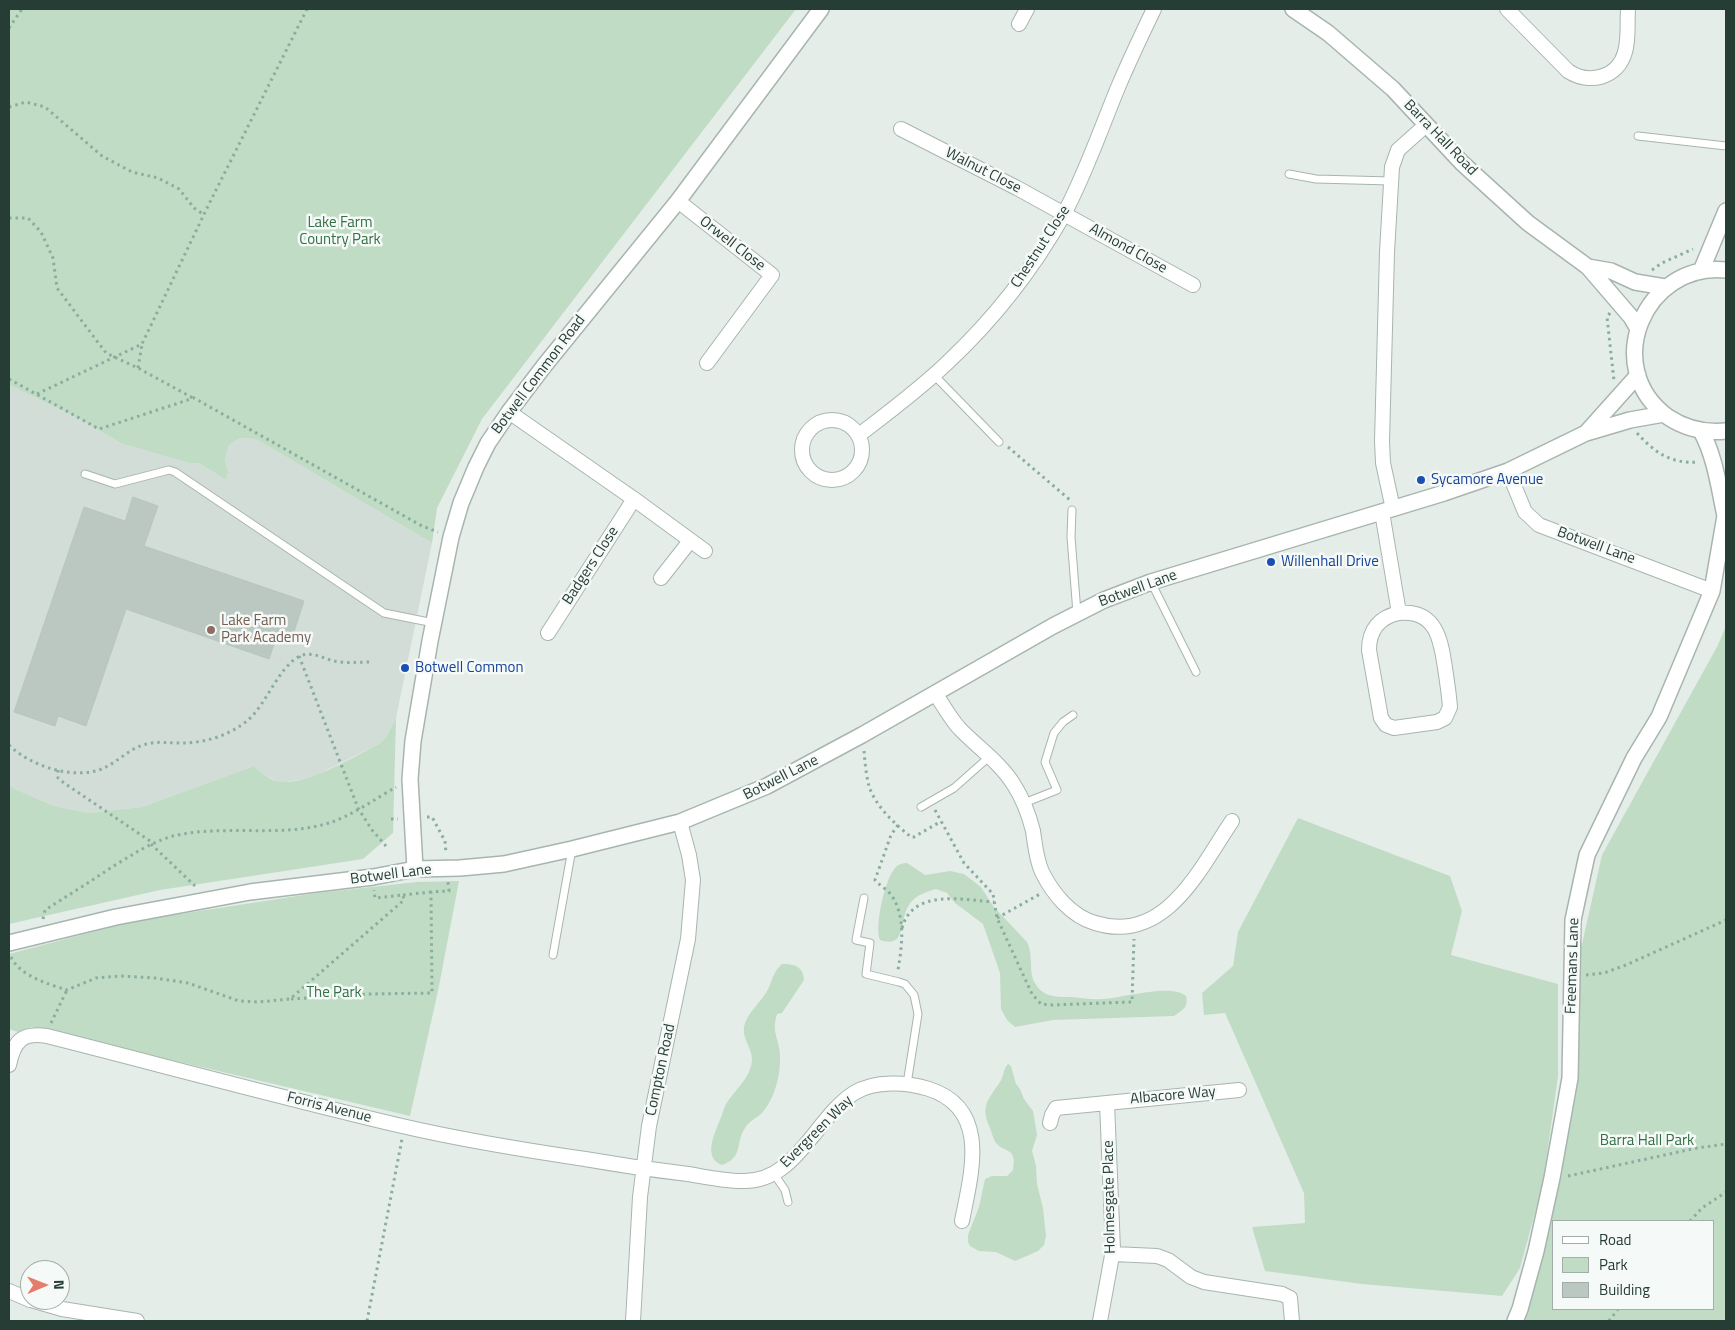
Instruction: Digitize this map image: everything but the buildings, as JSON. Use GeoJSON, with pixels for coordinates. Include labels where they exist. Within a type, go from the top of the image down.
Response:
{"type":"FeatureCollection","features":[{"type":"Feature","properties":{"kind":"street","name":"Botwell Common Road"},"geometry":{"type":"LineString","coordinates":[[415,869],[410,779],[413,741],[451,537],[461,503],[476,467],[488,443],[509,412],[678,201],[821,9]]}},
{"type":"Feature","properties":{"kind":"street"},"geometry":{"type":"LineString","coordinates":[[1019,24],[1027,9]]}},
{"type":"Feature","properties":{"kind":"street","name":"Chestnut Close"},"geometry":{"type":"LineString","coordinates":[[859,435],[934,375],[992,317],[1033,261],[1064,214],[1084,172],[1119,84],[1154,9]]}},
{"type":"Feature","properties":{"kind":"street","name":"Barra Hall Road"},"geometry":{"type":"LineString","coordinates":[[1293,9],[1328,34],[1393,89],[1462,163],[1528,223],[1588,267],[1631,317],[1638,329]]}},
{"type":"Feature","properties":{"kind":"street"},"geometry":{"type":"LineString","coordinates":[[1507,9],[1568,71],[1581,78],[1593,79],[1610,73],[1623,58],[1626,50],[1628,9]]}},
{"type":"Feature","properties":{"kind":"street"},"geometry":{"type":"LineString","coordinates":[[1399,613],[1382,441],[1386,262],[1392,167],[1398,150],[1426,125]]}},
{"type":"Feature","properties":{"kind":"street","name":"Walnut Close"},"geometry":{"type":"LineString","coordinates":[[901,129],[1018,188],[1064,214]]}},
{"type":"Feature","properties":{"kind":"street","name":"Orwell Close"},"geometry":{"type":"LineString","coordinates":[[678,201],[772,275],[707,363]]}},
{"type":"Feature","properties":{"kind":"street"},"geometry":{"type":"LineString","coordinates":[[1701,271],[1726,212]]}},
{"type":"Feature","properties":{"kind":"street","name":"Almond Close"},"geometry":{"type":"LineString","coordinates":[[1064,214],[1193,285]]}},
{"type":"Feature","properties":{"kind":"street","name":"Barra Hall Road"},"geometry":{"type":"LineString","coordinates":[[1588,267],[1611,271],[1635,282],[1665,288]]}},
{"type":"Feature","properties":{"kind":"street"},"geometry":{"type":"LineString","coordinates":[[1726,270],[1701,271],[1678,279],[1665,288],[1650,303],[1644,313],[1638,329],[1635,354],[1638,375],[1651,400],[1664,414],[1681,424],[1701,431],[1726,431]]}},
{"type":"Feature","properties":{"kind":"street","name":"Botwell Lane"},"geometry":{"type":"LineString","coordinates":[[1586,433],[1638,375]]}},
{"type":"Feature","properties":{"kind":"street"},"geometry":{"type":"LineString","coordinates":[[509,412],[705,551]]}},
{"type":"Feature","properties":{"kind":"street","name":"Botwell Lane"},"geometry":{"type":"LineString","coordinates":[[9,943],[116,917],[250,892],[373,877],[415,869],[448,869],[504,864],[680,822],[767,786],[862,735],[1077,613],[1104,600],[1151,582],[1444,493],[1508,471],[1553,451],[1586,433],[1630,420],[1664,414]]}},
{"type":"Feature","properties":{"kind":"street"},"geometry":{"type":"LineString","coordinates":[[828,420],[842,421],[849,424],[859,435],[862,451],[857,467],[844,478],[827,479],[819,477],[807,466],[804,458],[803,444],[809,430],[821,422],[828,420]]}},
{"type":"Feature","properties":{"kind":"street","name":"Freemans Lane"},"geometry":{"type":"LineString","coordinates":[[1515,1321],[1536,1251],[1552,1178],[1570,1078],[1573,920],[1587,855],[1634,758],[1660,717],[1712,590],[1726,513],[1713,461],[1706,439],[1701,431]]}},
{"type":"Feature","properties":{"kind":"street","name":"Botwell Lane"},"geometry":{"type":"LineString","coordinates":[[1508,471],[1526,512],[1539,524],[1712,590]]}},
{"type":"Feature","properties":{"kind":"street","name":"Badgers Close"},"geometry":{"type":"LineString","coordinates":[[548,633],[634,499]]}},
{"type":"Feature","properties":{"kind":"street"},"geometry":{"type":"LineString","coordinates":[[661,578],[690,540]]}},
{"type":"Feature","properties":{"kind":"street"},"geometry":{"type":"LineString","coordinates":[[1399,613],[1418,614],[1428,621],[1437,632],[1442,645],[1450,702],[1449,711],[1441,721],[1394,728],[1386,725],[1381,718],[1369,650],[1370,639],[1372,631],[1380,621],[1399,613]]}},
{"type":"Feature","properties":{"kind":"street"},"geometry":{"type":"LineString","coordinates":[[935,694],[958,727],[1009,778],[1024,803],[1042,870],[1065,905],[1082,918],[1112,927],[1134,926],[1156,917],[1179,899],[1232,821]]}},
{"type":"Feature","properties":{"kind":"street","name":"Compton Road"},"geometry":{"type":"LineString","coordinates":[[633,1321],[643,1168],[650,1116],[688,939],[691,908],[692,869],[680,822]]}},
{"type":"Feature","properties":{"kind":"street","name":"Forris Avenue"},"geometry":{"type":"LineString","coordinates":[[9,1065],[13,1050],[26,1035],[47,1036],[404,1126],[543,1153],[643,1168]]}},
{"type":"Feature","properties":{"kind":"street","name":"Evergreen Way"},"geometry":{"type":"LineString","coordinates":[[643,1168],[742,1181],[757,1180],[774,1174],[796,1156],[854,1093],[877,1085],[907,1084],[933,1090],[947,1097],[960,1109],[970,1131],[973,1147],[973,1164],[962,1221]]}},
{"type":"Feature","properties":{"kind":"street","name":"Albacore Way"},"geometry":{"type":"LineString","coordinates":[[1050,1123],[1056,1108],[1239,1090]]}},
{"type":"Feature","properties":{"kind":"street","name":"Holmesgate Place"},"geometry":{"type":"LineString","coordinates":[[1100,1321],[1113,1254],[1107,1103]]}},
{"type":"Feature","properties":{"kind":"street"},"geometry":{"type":"LineString","coordinates":[[1113,1254],[1157,1256],[1168,1260],[1192,1277],[1204,1282],[1282,1294],[1290,1298],[1292,1321]]}},
{"type":"Feature","properties":{"kind":"street"},"geometry":{"type":"LineString","coordinates":[[68,1310],[137,1321]]}},
{"type":"Feature","properties":{"kind":"lane"},"geometry":{"type":"LineString","coordinates":[[1638,136],[1726,146]]}},
{"type":"Feature","properties":{"kind":"lane"},"geometry":{"type":"LineString","coordinates":[[1289,174],[1316,179],[1391,181]]}},
{"type":"Feature","properties":{"kind":"lane"},"geometry":{"type":"LineString","coordinates":[[934,375],[999,442]]}},
{"type":"Feature","properties":{"kind":"lane"},"geometry":{"type":"LineString","coordinates":[[85,474],[115,484],[169,470],[175,472],[384,613],[434,623]]}},
{"type":"Feature","properties":{"kind":"lane"},"geometry":{"type":"LineString","coordinates":[[1072,510],[1071,538],[1077,613]]}},
{"type":"Feature","properties":{"kind":"lane"},"geometry":{"type":"LineString","coordinates":[[1151,582],[1196,672]]}},
{"type":"Feature","properties":{"kind":"lane"},"geometry":{"type":"LineString","coordinates":[[1024,803],[1057,790],[1045,762],[1054,733],[1063,722],[1073,715]]}},
{"type":"Feature","properties":{"kind":"lane"},"geometry":{"type":"LineString","coordinates":[[921,807],[954,788],[989,757]]}},
{"type":"Feature","properties":{"kind":"lane"},"geometry":{"type":"LineString","coordinates":[[553,956],[572,849]]}},
{"type":"Feature","properties":{"kind":"lane"},"geometry":{"type":"LineString","coordinates":[[864,898],[856,940],[870,943],[866,974],[905,984],[914,995],[918,1007],[907,1084]]}},
{"type":"Feature","properties":{"kind":"lane"},"geometry":{"type":"LineString","coordinates":[[774,1174],[785,1190],[788,1202]]}},
{"type":"Feature","properties":{"kind":"path"},"geometry":{"type":"LineString","coordinates":[[9,28],[22,9]]}},
{"type":"Feature","properties":{"kind":"path"},"geometry":{"type":"LineString","coordinates":[[138,368],[142,344],[203,214],[308,9]]}},
{"type":"Feature","properties":{"kind":"path"},"geometry":{"type":"LineString","coordinates":[[9,107],[26,102],[45,107],[102,156],[132,172],[158,178],[180,189],[194,208],[203,214]]}},
{"type":"Feature","properties":{"kind":"path"},"geometry":{"type":"LineString","coordinates":[[9,218],[28,218],[41,232],[53,258],[57,288],[106,353],[194,398],[422,526],[451,537]]}},
{"type":"Feature","properties":{"kind":"path"},"geometry":{"type":"LineString","coordinates":[[37,394],[142,344]]}},
{"type":"Feature","properties":{"kind":"path"},"geometry":{"type":"LineString","coordinates":[[9,379],[99,429],[194,398]]}},
{"type":"Feature","properties":{"kind":"path"},"geometry":{"type":"LineString","coordinates":[[1630,420],[1638,434],[1654,450],[1669,459],[1688,463],[1713,461]]}},
{"type":"Feature","properties":{"kind":"path"},"geometry":{"type":"LineString","coordinates":[[999,442],[1073,502],[1072,510]]}},
{"type":"Feature","properties":{"kind":"path"},"geometry":{"type":"LineString","coordinates":[[9,745],[28,759],[58,770],[90,772],[108,766],[141,745],[205,741],[228,733],[242,725],[257,712],[282,674],[299,656],[315,654],[341,663],[370,662]]}},
{"type":"Feature","properties":{"kind":"path"},"geometry":{"type":"LineString","coordinates":[[299,656],[358,808],[372,830],[386,846]]}},
{"type":"Feature","properties":{"kind":"path"},"geometry":{"type":"LineString","coordinates":[[862,735],[869,788],[878,803],[898,826],[911,837],[914,837],[940,822]]}},
{"type":"Feature","properties":{"kind":"path"},"geometry":{"type":"LineString","coordinates":[[58,770],[58,778],[152,844],[196,886]]}},
{"type":"Feature","properties":{"kind":"path"},"geometry":{"type":"LineString","coordinates":[[40,934],[45,910],[152,844],[176,836],[228,830],[309,828],[338,820],[410,779]]}},
{"type":"Feature","properties":{"kind":"path"},"geometry":{"type":"LineString","coordinates":[[931,802],[940,822],[964,863],[992,892],[997,918],[1032,994],[1041,1004],[1132,1002],[1134,926]]}},
{"type":"Feature","properties":{"kind":"path"},"geometry":{"type":"LineString","coordinates":[[373,877],[375,898],[449,891],[445,841],[432,817],[390,819]]}},
{"type":"Feature","properties":{"kind":"path"},"geometry":{"type":"LineString","coordinates":[[897,981],[901,951],[901,931],[897,906],[892,896],[875,880],[891,835],[898,826]]}},
{"type":"Feature","properties":{"kind":"path"},"geometry":{"type":"LineString","coordinates":[[997,918],[1052,887]]}},
{"type":"Feature","properties":{"kind":"path"},"geometry":{"type":"LineString","coordinates":[[47,1036],[52,1018],[67,990],[96,978],[120,976],[155,978],[188,984],[239,1001],[258,1002],[369,994],[432,993],[432,892]]}},
{"type":"Feature","properties":{"kind":"path"},"geometry":{"type":"LineString","coordinates":[[290,999],[404,900],[403,895]]}},
{"type":"Feature","properties":{"kind":"path"},"geometry":{"type":"LineString","coordinates":[[901,931],[909,913],[925,901],[936,899],[994,902]]}},
{"type":"Feature","properties":{"kind":"path"},"geometry":{"type":"LineString","coordinates":[[1573,976],[1604,973],[1726,920]]}},
{"type":"Feature","properties":{"kind":"path"},"geometry":{"type":"LineString","coordinates":[[9,952],[15,965],[40,981],[67,990]]}},
{"type":"Feature","properties":{"kind":"path"},"geometry":{"type":"LineString","coordinates":[[367,1321],[404,1126]]}},
{"type":"Feature","properties":{"kind":"path"},"geometry":{"type":"LineString","coordinates":[[1552,1178],[1577,1175],[1697,1148],[1726,1144]]}},
{"type":"Feature","properties":{"kind":"path"},"geometry":{"type":"LineString","coordinates":[[1691,1220],[1702,1208],[1726,1192]]}},
{"type":"Feature","properties":{"kind":"path"},"geometry":{"type":"LineString","coordinates":[[1609,1321],[1617,1310]]}},
{"type":"Feature","properties":{"kind":"shaded area","name":"Lake Farm Park Academy"},"geometry":{"type":"Polygon","coordinates":[[[9,385],[68,413],[123,444],[189,463],[199,463],[226,480],[228,472],[225,459],[229,445],[240,438],[256,439],[432,543],[396,718],[386,737],[379,744],[311,778],[280,783],[265,775],[254,766],[142,807],[89,813],[54,806],[9,785],[9,385]]]}},
{"type":"Feature","properties":{"kind":"green space","name":"Lake Farm Country Park"},"geometry":{"type":"Polygon","coordinates":[[[9,9],[796,9],[482,419],[437,508],[432,543],[256,439],[240,438],[229,445],[225,459],[228,472],[226,480],[199,463],[189,463],[123,444],[68,413],[9,385],[9,9]]]}},
{"type":"Feature","properties":{"kind":"green space","name":"Barra Hall Park"},"geometry":{"type":"Polygon","coordinates":[[[1726,626],[1726,1321],[1520,1321],[1533,1288],[1560,1177],[1577,1089],[1580,953],[1602,855],[1718,645],[1726,626]]]}},
{"type":"Feature","properties":{"kind":"green space"},"geometry":{"type":"Polygon","coordinates":[[[396,718],[393,833],[363,859],[160,890],[9,924],[9,785],[54,806],[89,813],[142,807],[254,766],[267,776],[281,782],[305,779],[331,769],[379,744],[386,737],[396,718]]]}},
{"type":"Feature","properties":{"kind":"green space"},"geometry":{"type":"Polygon","coordinates":[[[1298,818],[1450,876],[1462,911],[1451,955],[1558,984],[1558,1076],[1543,1183],[1520,1268],[1502,1296],[1362,1284],[1265,1271],[1252,1227],[1305,1223],[1304,1193],[1225,1013],[1204,1015],[1202,993],[1233,966],[1238,932],[1298,818]]]}},
{"type":"Feature","properties":{"kind":"green space"},"geometry":{"type":"Polygon","coordinates":[[[907,863],[925,875],[950,871],[964,874],[981,887],[993,906],[1027,942],[1033,979],[1042,992],[1056,997],[1099,999],[1146,992],[1170,991],[1179,992],[1186,996],[1186,1006],[1174,1016],[1053,1020],[1015,1027],[1007,1020],[1001,1009],[1000,973],[983,924],[955,903],[947,893],[936,889],[916,897],[905,913],[899,935],[895,940],[889,942],[880,940],[878,925],[888,881],[896,867],[907,863]]]}},
{"type":"Feature","properties":{"kind":"green space","name":"The Park"},"geometry":{"type":"Polygon","coordinates":[[[459,881],[438,991],[410,1116],[31,1027],[18,1032],[9,1029],[9,954],[134,921],[317,893],[417,882],[459,881]]]}},
{"type":"Feature","properties":{"kind":"green space"},"geometry":{"type":"Polygon","coordinates":[[[782,964],[800,969],[804,980],[782,1013],[777,1014],[775,1020],[780,1062],[776,1086],[767,1107],[745,1128],[736,1154],[729,1162],[722,1165],[716,1162],[713,1157],[711,1146],[726,1104],[743,1081],[751,1066],[752,1057],[745,1037],[744,1026],[749,1014],[766,993],[775,972],[782,964]]]}},
{"type":"Feature","properties":{"kind":"green space"},"geometry":{"type":"Polygon","coordinates":[[[1008,1064],[1011,1066],[1016,1084],[1033,1111],[1037,1135],[1032,1151],[1043,1208],[1046,1236],[1044,1245],[1038,1251],[1015,1261],[996,1252],[979,1251],[970,1246],[968,1242],[968,1235],[979,1207],[985,1179],[992,1176],[1007,1176],[1013,1170],[1012,1154],[996,1143],[986,1114],[989,1099],[1008,1064]]]}},
{"type":"Feature","properties":{"kind":"place","name":"Sycamore Avenue"},"geometry":{"type":"Point","coordinates":[1421,480]}},
{"type":"Feature","properties":{"kind":"place","name":"Willenhall Drive"},"geometry":{"type":"Point","coordinates":[1271,562]}},
{"type":"Feature","properties":{"kind":"place","name":"Lake Farm Park Academy"},"geometry":{"type":"Point","coordinates":[211,630]}},
{"type":"Feature","properties":{"kind":"place","name":"Botwell Common"},"geometry":{"type":"Point","coordinates":[405,668]}}]}
